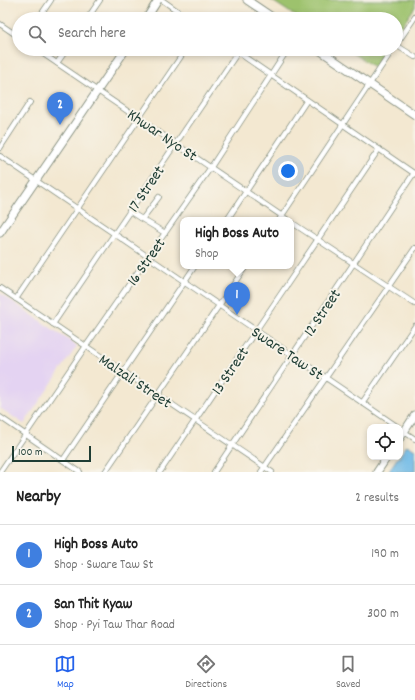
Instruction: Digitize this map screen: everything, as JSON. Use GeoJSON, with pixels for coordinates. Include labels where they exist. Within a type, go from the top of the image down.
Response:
{"type":"FeatureCollection","features":[{"type":"Feature","properties":{"kind":"street"},"geometry":{"type":"LineString","coordinates":[[42,12],[50,0]]}},
{"type":"Feature","properties":{"kind":"street"},"geometry":{"type":"LineString","coordinates":[[92,12],[100,0]]}},
{"type":"Feature","properties":{"kind":"street"},"geometry":{"type":"LineString","coordinates":[[150,12],[158,0]]}},
{"type":"Feature","properties":{"kind":"street"},"geometry":{"type":"LineString","coordinates":[[162,0],[179,12]]}},
{"type":"Feature","properties":{"kind":"street"},"geometry":{"type":"LineString","coordinates":[[247,0],[264,12]]}},
{"type":"Feature","properties":{"kind":"street"},"geometry":{"type":"LineString","coordinates":[[403,35],[415,17]]}},
{"type":"Feature","properties":{"kind":"street"},"geometry":{"type":"LineString","coordinates":[[0,24],[12,32]]}},
{"type":"Feature","properties":{"kind":"street"},"geometry":{"type":"LineString","coordinates":[[403,50],[415,58]]}},
{"type":"Feature","properties":{"kind":"street","name":"Khwar Nyo St"},"geometry":{"type":"LineString","coordinates":[[46,56],[175,142],[247,192],[279,217]]}},
{"type":"Feature","properties":{"kind":"street"},"geometry":{"type":"LineString","coordinates":[[57,63],[62,56]]}},
{"type":"Feature","properties":{"kind":"street"},"geometry":{"type":"LineString","coordinates":[[0,233],[121,56]]}},
{"type":"Feature","properties":{"kind":"street"},"geometry":{"type":"LineString","coordinates":[[16,298],[181,56]]}},
{"type":"Feature","properties":{"kind":"street","name":"17 Street"},"geometry":{"type":"LineString","coordinates":[[53,324],[232,56]]}},
{"type":"Feature","properties":{"kind":"street"},"geometry":{"type":"LineString","coordinates":[[244,56],[414,173]]}},
{"type":"Feature","properties":{"kind":"street","name":"16 Street"},"geometry":{"type":"LineString","coordinates":[[0,472],[211,167],[283,56]]}},
{"type":"Feature","properties":{"kind":"street"},"geometry":{"type":"LineString","coordinates":[[328,56],[415,115]]}},
{"type":"Feature","properties":{"kind":"street"},"geometry":{"type":"LineString","coordinates":[[281,217],[388,56]]}},
{"type":"Feature","properties":{"kind":"street"},"geometry":{"type":"LineString","coordinates":[[229,217],[307,100]]}},
{"type":"Feature","properties":{"kind":"street"},"geometry":{"type":"LineString","coordinates":[[0,148],[30,102]]}},
{"type":"Feature","properties":{"kind":"street","name":"13 Street"},"geometry":{"type":"LineString","coordinates":[[160,472],[379,149]]}},
{"type":"Feature","properties":{"kind":"street","name":"Sware Taw St"},"geometry":{"type":"LineString","coordinates":[[0,156],[394,424]]}},
{"type":"Feature","properties":{"kind":"street","name":"12 Street"},"geometry":{"type":"LineString","coordinates":[[214,472],[414,173]]}},
{"type":"Feature","properties":{"kind":"street"},"geometry":{"type":"LineString","coordinates":[[140,218],[145,216],[159,197]]}},
{"type":"Feature","properties":{"kind":"street"},"geometry":{"type":"LineString","coordinates":[[129,211],[165,233]]}},
{"type":"Feature","properties":{"kind":"street"},"geometry":{"type":"LineString","coordinates":[[294,224],[390,286],[415,304]]}},
{"type":"Feature","properties":{"kind":"street"},"geometry":{"type":"LineString","coordinates":[[261,472],[415,248]]}},
{"type":"Feature","properties":{"kind":"street"},"geometry":{"type":"LineString","coordinates":[[63,460],[193,269]]}},
{"type":"Feature","properties":{"kind":"street"},"geometry":{"type":"LineString","coordinates":[[105,472],[244,269]]}},
{"type":"Feature","properties":{"kind":"street","name":"Malzali Street"},"geometry":{"type":"LineString","coordinates":[[0,288],[272,472]]}},
{"type":"Feature","properties":{"kind":"street"},"geometry":{"type":"LineString","coordinates":[[362,403],[415,326]]}},
{"type":"Feature","properties":{"kind":"street"},"geometry":{"type":"LineString","coordinates":[[403,430],[415,415]]}},
{"type":"Feature","properties":{"kind":"street"},"geometry":{"type":"LineString","coordinates":[[0,417],[80,472]]}},
{"type":"Feature","properties":{"kind":"street"},"geometry":{"type":"LineString","coordinates":[[403,434],[415,438]]}},
{"type":"Feature","properties":{"kind":"street"},"geometry":{"type":"LineString","coordinates":[[377,472],[385,460]]}},
{"type":"Feature","properties":{"kind":"shaded area"},"geometry":{"type":"Polygon","coordinates":[[[0,293],[77,346],[24,424],[0,408],[0,293]]]}},
{"type":"Feature","properties":{"kind":"green space"},"geometry":{"type":"Polygon","coordinates":[[[271,0],[415,0],[415,7],[403,25],[403,12],[289,12],[271,0]]]}},
{"type":"Feature","properties":{"kind":"green space"},"geometry":{"type":"Polygon","coordinates":[[[357,56],[381,56],[374,67],[357,56]]]}},
{"type":"Feature","properties":{"kind":"water"},"geometry":{"type":"Polygon","coordinates":[[[407,445],[415,450],[415,472],[388,472],[396,460],[403,460],[403,451],[407,445]]]}},
{"type":"Feature","properties":{"kind":"place","name":"San Thit Kyaw"},"geometry":{"type":"Point","coordinates":[60,125]}},
{"type":"Feature","properties":{"kind":"place","name":"High Boss Auto"},"geometry":{"type":"Point","coordinates":[237,315]}}]}
